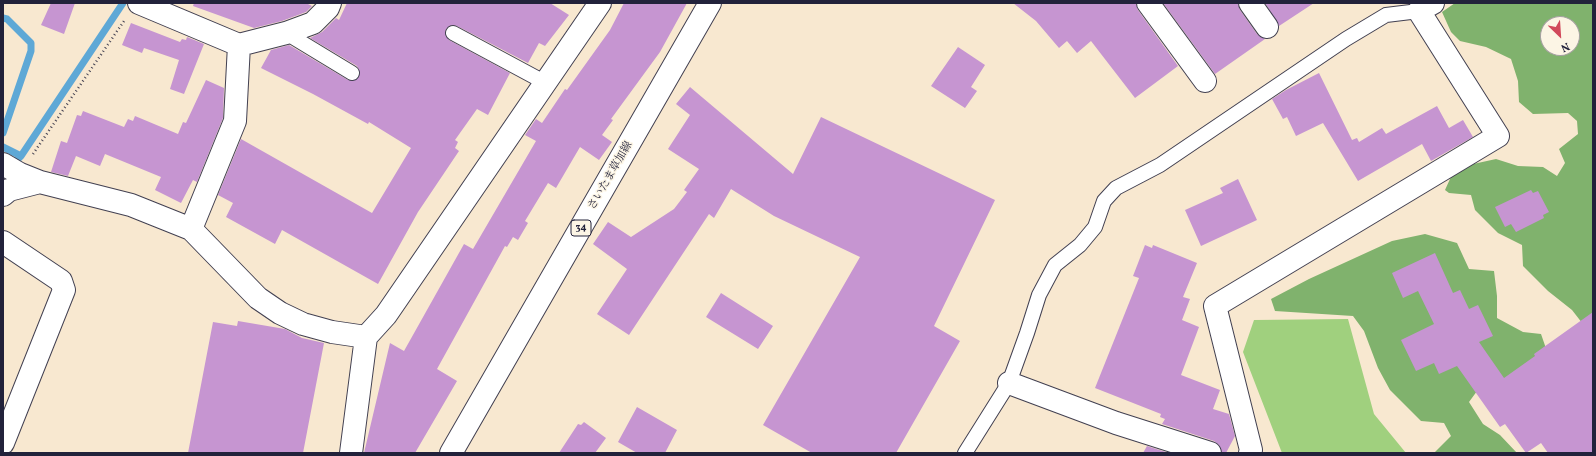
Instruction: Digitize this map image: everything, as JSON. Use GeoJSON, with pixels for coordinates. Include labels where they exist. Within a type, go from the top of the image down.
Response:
{"type":"FeatureCollection","features":[{"type":"Feature","properties":{"kind":"street"},"geometry":{"type":"LineString","coordinates":[[133,10],[239,46],[286,33],[313,23],[328,8],[330,3]]}},
{"type":"Feature","properties":{"kind":"street","name":"さいたま草加線"},"geometry":{"type":"LineString","coordinates":[[451,453],[710,3]]}},
{"type":"Feature","properties":{"kind":"street"},"geometry":{"type":"LineString","coordinates":[[1148,3],[1205,81]]}},
{"type":"Feature","properties":{"kind":"street"},"geometry":{"type":"LineString","coordinates":[[1250,3],[1267,27]]}},
{"type":"Feature","properties":{"kind":"street"},"geometry":{"type":"LineString","coordinates":[[351,453],[366,337],[386,315],[546,83],[591,7]]}},
{"type":"Feature","properties":{"kind":"street"},"geometry":{"type":"LineString","coordinates":[[1250,453],[1251,450],[1215,306],[1498,136],[1426,7]]}},
{"type":"Feature","properties":{"kind":"street"},"geometry":{"type":"LineString","coordinates":[[191,229],[235,121],[239,46]]}},
{"type":"Feature","properties":{"kind":"street"},"geometry":{"type":"LineString","coordinates":[[13,170],[40,182],[131,205],[191,229],[258,298],[280,313],[303,324],[332,332],[366,337]]}},
{"type":"Feature","properties":{"kind":"street"},"geometry":{"type":"LineString","coordinates":[[3,195],[9,190],[40,182]]}},
{"type":"Feature","properties":{"kind":"street"},"geometry":{"type":"LineString","coordinates":[[3,242],[61,281],[64,290],[3,443]]}},
{"type":"Feature","properties":{"kind":"street"},"geometry":{"type":"LineString","coordinates":[[1009,383],[1116,423],[1210,453]]}},
{"type":"Feature","properties":{"kind":"lane"},"geometry":{"type":"LineString","coordinates":[[965,453],[1009,383],[1039,295],[1055,265],[1080,245],[1095,227],[1104,201],[1116,188],[1160,165],[1340,43],[1386,15],[1426,7]]}},
{"type":"Feature","properties":{"kind":"lane"},"geometry":{"type":"LineString","coordinates":[[286,33],[352,73]]}},
{"type":"Feature","properties":{"kind":"lane"},"geometry":{"type":"LineString","coordinates":[[453,33],[546,83]]}},
{"type":"Feature","properties":{"kind":"path"},"geometry":{"type":"LineString","coordinates":[[13,170],[133,10]]}},
{"type":"Feature","properties":{"kind":"green space"},"geometry":{"type":"Polygon","coordinates":[[[1455,3],[1593,3],[1593,337],[1572,310],[1548,291],[1523,266],[1522,245],[1498,233],[1475,210],[1471,195],[1449,193],[1445,190],[1455,168],[1496,159],[1518,166],[1543,167],[1557,176],[1565,163],[1559,149],[1578,134],[1577,121],[1568,113],[1533,114],[1519,102],[1518,81],[1511,59],[1486,47],[1460,41],[1451,32],[1442,12],[1455,3]]]}},
{"type":"Feature","properties":{"kind":"green space"},"geometry":{"type":"Polygon","coordinates":[[[1425,234],[1457,243],[1469,269],[1494,271],[1497,296],[1497,318],[1523,332],[1541,334],[1549,357],[1534,376],[1480,387],[1469,402],[1483,424],[1500,435],[1517,453],[1434,453],[1451,436],[1444,423],[1421,421],[1390,390],[1378,368],[1364,331],[1353,316],[1275,311],[1271,299],[1309,279],[1392,241],[1425,234]]]}},
{"type":"Feature","properties":{"kind":"green space"},"geometry":{"type":"Polygon","coordinates":[[[1348,319],[1374,414],[1406,453],[1282,453],[1243,352],[1254,320],[1348,319]]]}},
{"type":"Feature","properties":{"kind":"building"},"geometry":{"type":"Polygon","coordinates":[[[51,3],[75,3],[64,34],[41,25],[51,3]]]}},
{"type":"Feature","properties":{"kind":"building"},"geometry":{"type":"Polygon","coordinates":[[[194,3],[306,3],[312,6],[306,12],[282,21],[254,28],[193,6],[194,3]]]}},
{"type":"Feature","properties":{"kind":"building"},"geometry":{"type":"Polygon","coordinates":[[[347,3],[550,3],[569,15],[545,46],[539,43],[528,63],[457,26],[452,25],[446,29],[445,34],[449,40],[510,73],[488,115],[477,109],[455,140],[458,142],[455,148],[459,151],[418,212],[378,284],[282,230],[275,244],[226,217],[233,203],[218,195],[241,139],[372,213],[411,148],[369,122],[368,124],[261,68],[271,50],[289,45],[348,80],[356,80],[360,73],[357,66],[310,38],[322,32],[336,18],[339,20],[347,3]]]}},
{"type":"Feature","properties":{"kind":"building"},"geometry":{"type":"Polygon","coordinates":[[[624,3],[687,3],[660,52],[611,119],[613,120],[602,135],[612,142],[599,160],[580,147],[556,188],[548,183],[525,221],[528,223],[518,240],[513,237],[507,247],[505,246],[437,369],[457,381],[415,453],[364,453],[390,343],[404,351],[464,244],[473,249],[536,141],[525,135],[536,119],[542,123],[565,89],[567,90],[610,30],[624,3]]]}},
{"type":"Feature","properties":{"kind":"building"},"geometry":{"type":"Polygon","coordinates":[[[1013,3],[1136,3],[1138,10],[1178,66],[1135,98],[1091,41],[1077,53],[1067,41],[1059,48],[1036,21],[1013,3]]]}},
{"type":"Feature","properties":{"kind":"building"},"geometry":{"type":"Polygon","coordinates":[[[1163,3],[1238,3],[1240,10],[1257,34],[1265,39],[1215,74],[1163,3]]]}},
{"type":"Feature","properties":{"kind":"building"},"geometry":{"type":"Polygon","coordinates":[[[1265,3],[1314,3],[1279,26],[1265,3]]]}},
{"type":"Feature","properties":{"kind":"building"},"geometry":{"type":"Polygon","coordinates":[[[131,23],[180,42],[182,39],[186,40],[187,37],[204,44],[184,94],[170,89],[179,60],[144,48],[142,53],[122,45],[131,23]]]}},
{"type":"Feature","properties":{"kind":"building"},"geometry":{"type":"Polygon","coordinates":[[[958,47],[985,65],[971,87],[977,91],[965,108],[931,86],[958,47]]]}},
{"type":"Feature","properties":{"kind":"building"},"geometry":{"type":"Polygon","coordinates":[[[1319,73],[1352,140],[1357,138],[1359,142],[1382,128],[1386,134],[1437,106],[1449,128],[1463,120],[1473,137],[1431,161],[1422,144],[1358,181],[1323,123],[1296,136],[1287,117],[1283,119],[1272,99],[1319,73]]]}},
{"type":"Feature","properties":{"kind":"building"},"geometry":{"type":"Polygon","coordinates":[[[206,80],[224,88],[223,118],[197,182],[193,180],[181,203],[155,190],[161,177],[105,154],[100,166],[76,156],[68,176],[51,172],[61,141],[67,143],[77,115],[81,116],[83,111],[124,127],[128,119],[133,121],[135,116],[178,134],[183,122],[186,123],[206,80]]]}},
{"type":"Feature","properties":{"kind":"building"},"geometry":{"type":"Polygon","coordinates":[[[690,87],[793,174],[821,117],[995,200],[934,326],[960,341],[896,453],[812,453],[763,425],[860,257],[774,216],[731,189],[714,218],[709,214],[629,335],[597,314],[627,269],[593,244],[608,222],[631,237],[674,209],[687,192],[684,190],[699,169],[668,149],[690,115],[676,104],[690,87]]]}},
{"type":"Feature","properties":{"kind":"building"},"geometry":{"type":"Polygon","coordinates":[[[1238,179],[1257,220],[1201,246],[1185,210],[1223,193],[1220,188],[1238,179]]]}},
{"type":"Feature","properties":{"kind":"building"},"geometry":{"type":"Polygon","coordinates":[[[1531,190],[1533,193],[1538,191],[1549,212],[1543,215],[1544,218],[1516,232],[1511,224],[1505,227],[1495,207],[1531,190]]]}},
{"type":"Feature","properties":{"kind":"building"},"geometry":{"type":"Polygon","coordinates":[[[1145,245],[1152,248],[1153,245],[1197,263],[1183,297],[1190,299],[1182,320],[1199,327],[1181,375],[1220,390],[1213,409],[1229,414],[1235,436],[1226,453],[1222,453],[1219,445],[1214,441],[1162,424],[1165,419],[1160,417],[1161,414],[1095,388],[1139,278],[1133,276],[1145,245]]]}},
{"type":"Feature","properties":{"kind":"building"},"geometry":{"type":"Polygon","coordinates":[[[1435,253],[1453,293],[1460,290],[1469,309],[1478,305],[1493,336],[1479,342],[1504,378],[1535,356],[1534,354],[1593,312],[1593,453],[1548,453],[1541,443],[1526,453],[1505,424],[1500,427],[1457,366],[1439,374],[1434,363],[1416,371],[1401,340],[1434,324],[1418,291],[1403,298],[1392,273],[1435,253]]]}},
{"type":"Feature","properties":{"kind":"building"},"geometry":{"type":"Polygon","coordinates":[[[721,293],[773,326],[758,349],[706,317],[721,293]]]}},
{"type":"Feature","properties":{"kind":"building"},"geometry":{"type":"Polygon","coordinates":[[[238,321],[285,329],[302,338],[324,343],[303,453],[188,453],[213,322],[237,326],[238,321]]]}},
{"type":"Feature","properties":{"kind":"building"},"geometry":{"type":"Polygon","coordinates":[[[637,407],[677,430],[665,453],[637,453],[618,442],[637,407]]]}},
{"type":"Feature","properties":{"kind":"building"},"geometry":{"type":"Polygon","coordinates":[[[584,422],[606,438],[595,453],[559,453],[578,424],[581,425],[584,422]]]}},
{"type":"Feature","properties":{"kind":"building"},"geometry":{"type":"Polygon","coordinates":[[[1147,446],[1169,453],[1143,453],[1147,446]]]}},
{"type":"Feature","properties":{"kind":"waterway"},"geometry":{"type":"LineString","coordinates":[[11,166],[21,156],[123,3]]}},
{"type":"Feature","properties":{"kind":"waterway"},"geometry":{"type":"LineString","coordinates":[[3,18],[7,19],[31,43],[31,51],[3,133]]}},
{"type":"Feature","properties":{"kind":"waterway"},"geometry":{"type":"LineString","coordinates":[[3,147],[21,156]]}}]}
